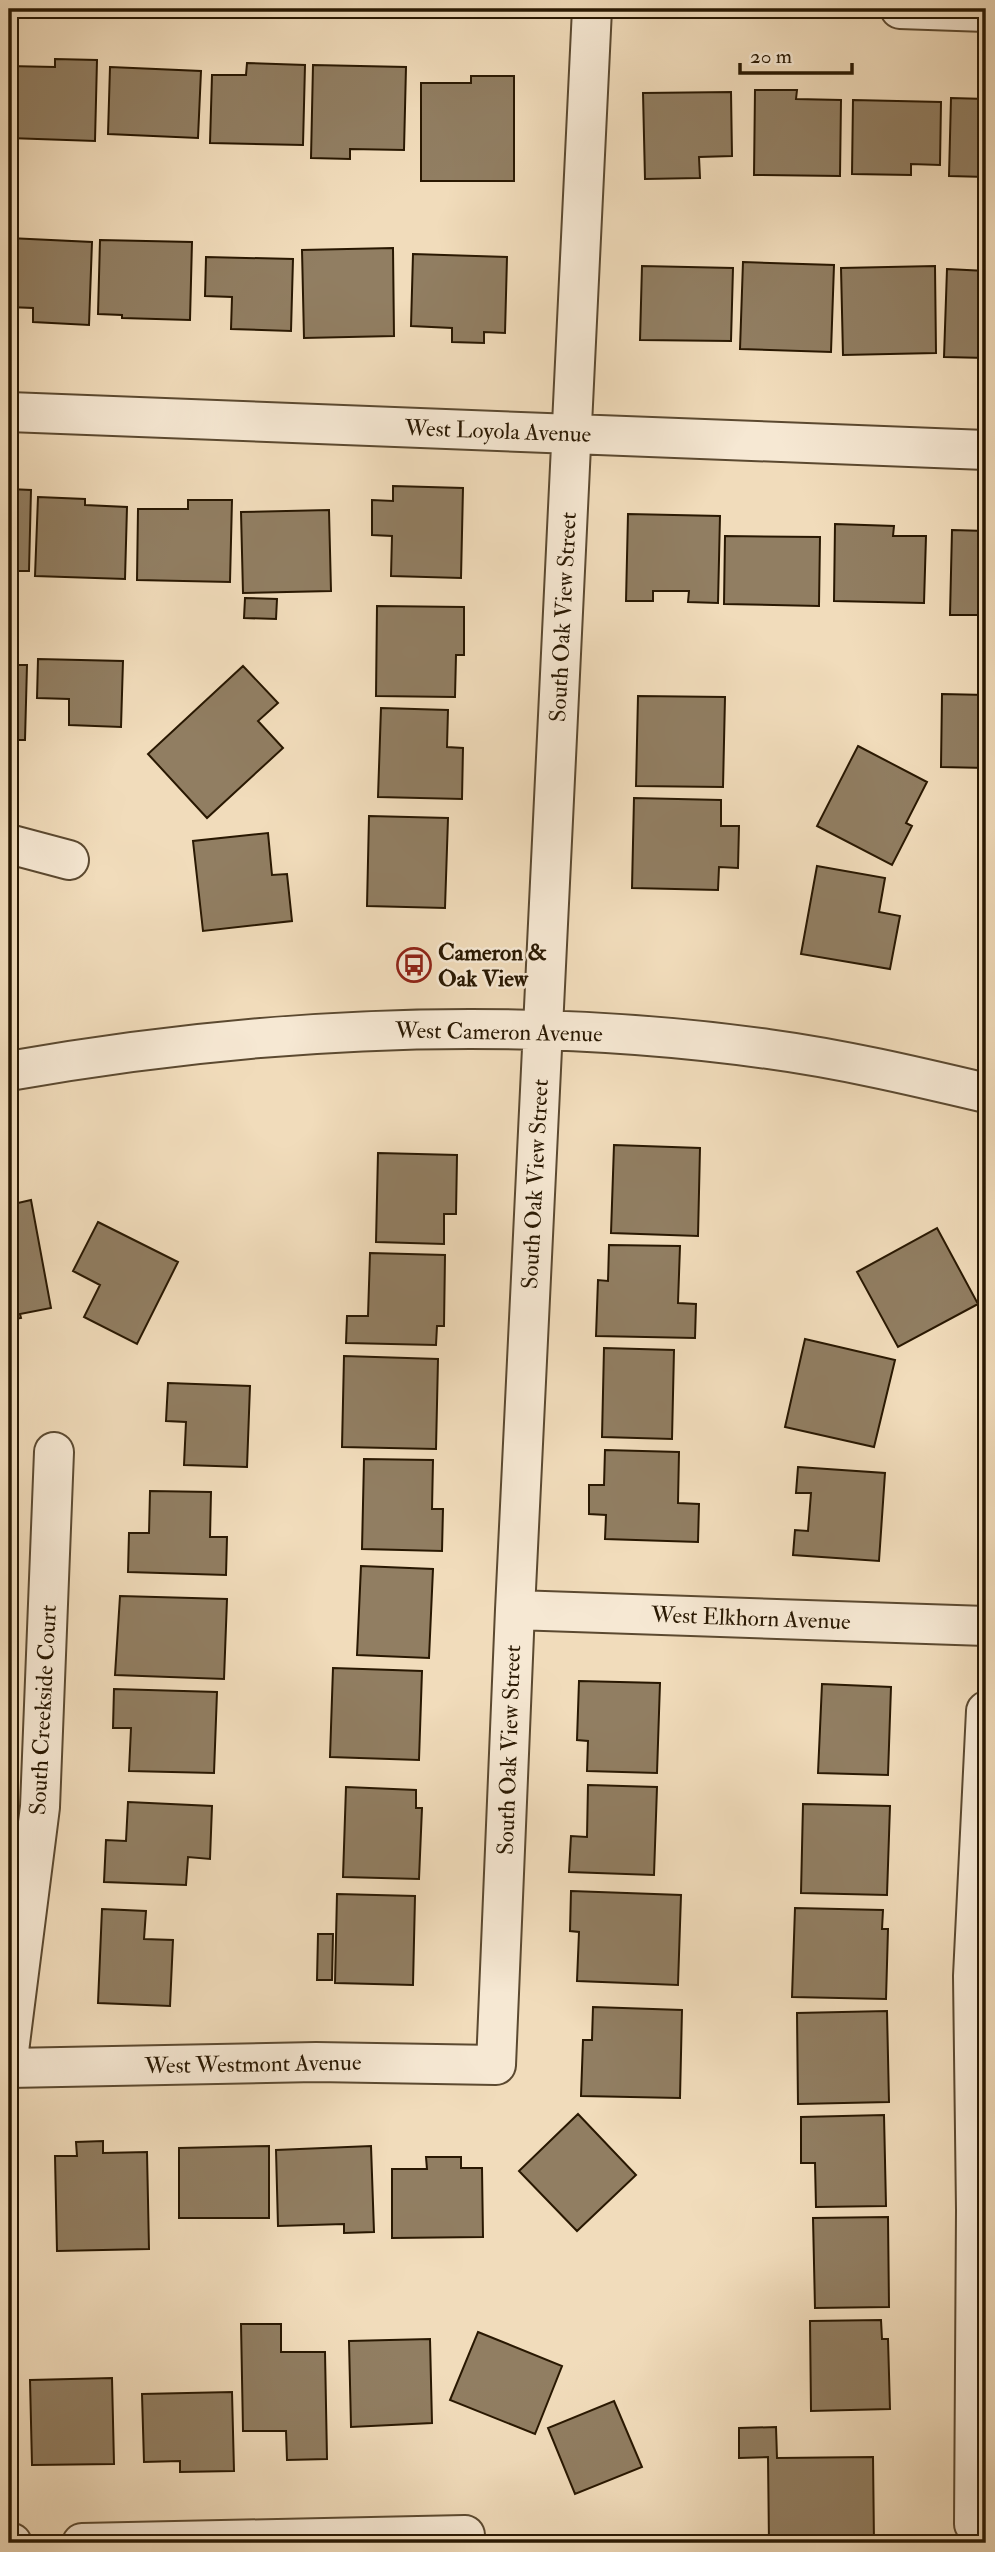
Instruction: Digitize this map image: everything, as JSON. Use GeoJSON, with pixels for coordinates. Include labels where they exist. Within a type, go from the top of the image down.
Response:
{"type":"FeatureCollection","features":[{"type":"Feature","properties":{"kind":"street","name":"South Oak View Street"},"geometry":{"type":"LineString","coordinates":[[496,2065],[515,1610],[592,9]]}},
{"type":"Feature","properties":{"kind":"street"},"geometry":{"type":"LineString","coordinates":[[900,9],[986,12]]}},
{"type":"Feature","properties":{"kind":"street","name":"West Loyola Avenue"},"geometry":{"type":"LineString","coordinates":[[9,412],[986,450]]}},
{"type":"Feature","properties":{"kind":"street"},"geometry":{"type":"LineString","coordinates":[[9,844],[69,860]]}},
{"type":"Feature","properties":{"kind":"street","name":"West Cameron Avenue"},"geometry":{"type":"LineString","coordinates":[[9,1071],[208,1042],[379,1031],[543,1029],[768,1049],[986,1093]]}},
{"type":"Feature","properties":{"kind":"street","name":"South Creekside Court"},"geometry":{"type":"LineString","coordinates":[[9,2051],[40,1807],[54,1452]]}},
{"type":"Feature","properties":{"kind":"street","name":"West Elkhorn Avenue"},"geometry":{"type":"LineString","coordinates":[[515,1610],[986,1626]]}},
{"type":"Feature","properties":{"kind":"street"},"geometry":{"type":"LineString","coordinates":[[980,2524],[972,1976],[986,1711]]}},
{"type":"Feature","properties":{"kind":"street","name":"West Westmont Avenue"},"geometry":{"type":"LineString","coordinates":[[9,2068],[316,2062],[496,2065]]}},
{"type":"Feature","properties":{"kind":"street"},"geometry":{"type":"LineString","coordinates":[[82,2543],[465,2535]]}},
{"type":"Feature","properties":{"kind":"building"},"geometry":{"type":"Polygon","coordinates":[[[55,59],[97,60],[95,141],[9,138],[9,66],[55,67],[55,59]]]}},
{"type":"Feature","properties":{"kind":"building"},"geometry":{"type":"Polygon","coordinates":[[[247,63],[305,65],[303,145],[210,143],[212,75],[246,75],[247,63]]]}},
{"type":"Feature","properties":{"kind":"building"},"geometry":{"type":"Polygon","coordinates":[[[313,65],[406,67],[404,150],[350,149],[350,159],[311,158],[313,65]]]}},
{"type":"Feature","properties":{"kind":"building"},"geometry":{"type":"Polygon","coordinates":[[[110,67],[201,71],[198,138],[108,134],[110,67]]]}},
{"type":"Feature","properties":{"kind":"building"},"geometry":{"type":"Polygon","coordinates":[[[471,76],[514,76],[514,181],[421,181],[421,83],[471,83],[471,76]]]}},
{"type":"Feature","properties":{"kind":"building"},"geometry":{"type":"Polygon","coordinates":[[[755,90],[797,90],[796,99],[841,100],[840,176],[754,175],[755,90]]]}},
{"type":"Feature","properties":{"kind":"building"},"geometry":{"type":"Polygon","coordinates":[[[731,92],[732,156],[699,157],[700,178],[645,179],[643,93],[731,92]]]}},
{"type":"Feature","properties":{"kind":"building"},"geometry":{"type":"Polygon","coordinates":[[[951,98],[986,99],[986,177],[949,176],[951,98]]]}},
{"type":"Feature","properties":{"kind":"building"},"geometry":{"type":"Polygon","coordinates":[[[853,100],[941,102],[940,165],[911,164],[911,175],[852,174],[853,100]]]}},
{"type":"Feature","properties":{"kind":"building"},"geometry":{"type":"Polygon","coordinates":[[[9,238],[92,242],[89,325],[33,322],[33,308],[9,307],[9,238]]]}},
{"type":"Feature","properties":{"kind":"building"},"geometry":{"type":"Polygon","coordinates":[[[100,240],[192,242],[190,320],[122,318],[122,315],[98,314],[100,240]]]}},
{"type":"Feature","properties":{"kind":"building"},"geometry":{"type":"Polygon","coordinates":[[[393,248],[394,336],[304,338],[302,250],[393,248]]]}},
{"type":"Feature","properties":{"kind":"building"},"geometry":{"type":"Polygon","coordinates":[[[413,254],[507,257],[505,333],[484,332],[484,343],[452,342],[452,328],[411,326],[413,254]]]}},
{"type":"Feature","properties":{"kind":"building"},"geometry":{"type":"Polygon","coordinates":[[[206,257],[293,259],[291,331],[231,329],[232,297],[205,296],[206,257]]]}},
{"type":"Feature","properties":{"kind":"building"},"geometry":{"type":"Polygon","coordinates":[[[743,262],[834,265],[831,352],[740,349],[743,262]]]}},
{"type":"Feature","properties":{"kind":"building"},"geometry":{"type":"Polygon","coordinates":[[[642,266],[733,268],[731,341],[640,340],[642,266]]]}},
{"type":"Feature","properties":{"kind":"building"},"geometry":{"type":"Polygon","coordinates":[[[935,266],[936,353],[843,355],[841,268],[935,266]]]}},
{"type":"Feature","properties":{"kind":"building"},"geometry":{"type":"Polygon","coordinates":[[[947,269],[986,271],[986,358],[944,357],[947,269]]]}},
{"type":"Feature","properties":{"kind":"building"},"geometry":{"type":"Polygon","coordinates":[[[393,486],[463,488],[461,578],[391,576],[392,536],[372,535],[372,500],[393,501],[393,486]]]}},
{"type":"Feature","properties":{"kind":"building"},"geometry":{"type":"Polygon","coordinates":[[[9,489],[31,490],[29,571],[9,571],[9,489]]]}},
{"type":"Feature","properties":{"kind":"building"},"geometry":{"type":"Polygon","coordinates":[[[38,497],[85,499],[85,505],[127,507],[125,579],[35,576],[38,497]]]}},
{"type":"Feature","properties":{"kind":"building"},"geometry":{"type":"Polygon","coordinates":[[[188,500],[232,500],[230,582],[137,580],[138,509],[188,509],[188,500]]]}},
{"type":"Feature","properties":{"kind":"building"},"geometry":{"type":"Polygon","coordinates":[[[329,510],[331,591],[243,593],[241,512],[329,510]]]}},
{"type":"Feature","properties":{"kind":"building"},"geometry":{"type":"Polygon","coordinates":[[[628,514],[720,516],[718,603],[688,602],[689,591],[653,591],[653,601],[626,601],[628,514]]]}},
{"type":"Feature","properties":{"kind":"building"},"geometry":{"type":"Polygon","coordinates":[[[835,524],[894,526],[893,536],[926,536],[924,603],[834,601],[835,524]]]}},
{"type":"Feature","properties":{"kind":"building"},"geometry":{"type":"Polygon","coordinates":[[[952,530],[986,531],[986,605],[978,604],[978,615],[950,615],[952,530]]]}},
{"type":"Feature","properties":{"kind":"building"},"geometry":{"type":"Polygon","coordinates":[[[725,536],[820,537],[819,606],[724,604],[725,536]]]}},
{"type":"Feature","properties":{"kind":"building"},"geometry":{"type":"Polygon","coordinates":[[[245,598],[277,599],[276,619],[244,618],[245,598]]]}},
{"type":"Feature","properties":{"kind":"building"},"geometry":{"type":"Polygon","coordinates":[[[377,606],[464,607],[464,655],[456,655],[455,697],[376,696],[377,606]]]}},
{"type":"Feature","properties":{"kind":"building"},"geometry":{"type":"Polygon","coordinates":[[[38,659],[123,661],[121,727],[69,725],[69,699],[37,698],[38,659]]]}},
{"type":"Feature","properties":{"kind":"building"},"geometry":{"type":"Polygon","coordinates":[[[9,665],[27,665],[25,740],[9,740],[9,665]]]}},
{"type":"Feature","properties":{"kind":"building"},"geometry":{"type":"Polygon","coordinates":[[[243,666],[278,703],[258,721],[283,748],[207,818],[148,754],[243,666]]]}},
{"type":"Feature","properties":{"kind":"building"},"geometry":{"type":"Polygon","coordinates":[[[942,694],[986,695],[986,768],[941,767],[942,694]]]}},
{"type":"Feature","properties":{"kind":"building"},"geometry":{"type":"Polygon","coordinates":[[[638,696],[725,697],[723,787],[636,786],[638,696]]]}},
{"type":"Feature","properties":{"kind":"building"},"geometry":{"type":"Polygon","coordinates":[[[381,708],[448,710],[447,747],[463,748],[462,799],[378,797],[381,708]]]}},
{"type":"Feature","properties":{"kind":"building"},"geometry":{"type":"Polygon","coordinates":[[[858,746],[927,782],[906,823],[912,826],[892,865],[817,826],[858,746]]]}},
{"type":"Feature","properties":{"kind":"building"},"geometry":{"type":"Polygon","coordinates":[[[634,798],[721,800],[721,826],[739,826],[738,868],[719,867],[718,890],[632,888],[634,798]]]}},
{"type":"Feature","properties":{"kind":"building"},"geometry":{"type":"Polygon","coordinates":[[[369,816],[448,818],[445,908],[367,906],[369,816]]]}},
{"type":"Feature","properties":{"kind":"building"},"geometry":{"type":"Polygon","coordinates":[[[268,833],[272,875],[287,874],[292,921],[203,931],[193,841],[268,833]]]}},
{"type":"Feature","properties":{"kind":"building"},"geometry":{"type":"Polygon","coordinates":[[[817,866],[885,878],[879,912],[900,916],[890,969],[801,954],[817,866]]]}},
{"type":"Feature","properties":{"kind":"building"},"geometry":{"type":"Polygon","coordinates":[[[614,1145],[700,1148],[698,1236],[611,1233],[614,1145]]]}},
{"type":"Feature","properties":{"kind":"building"},"geometry":{"type":"Polygon","coordinates":[[[378,1153],[457,1155],[456,1214],[444,1214],[444,1244],[376,1242],[378,1153]]]}},
{"type":"Feature","properties":{"kind":"building"},"geometry":{"type":"Polygon","coordinates":[[[31,1200],[51,1308],[20,1314],[21,1318],[9,1320],[9,1205],[31,1200]]]}},
{"type":"Feature","properties":{"kind":"building"},"geometry":{"type":"Polygon","coordinates":[[[98,1222],[178,1262],[137,1344],[84,1317],[100,1285],[73,1271],[98,1222]]]}},
{"type":"Feature","properties":{"kind":"building"},"geometry":{"type":"Polygon","coordinates":[[[937,1228],[978,1304],[898,1347],[857,1272],[937,1228]]]}},
{"type":"Feature","properties":{"kind":"building"},"geometry":{"type":"Polygon","coordinates":[[[609,1245],[680,1246],[678,1303],[696,1304],[695,1338],[596,1336],[598,1280],[608,1281],[609,1245]]]}},
{"type":"Feature","properties":{"kind":"building"},"geometry":{"type":"Polygon","coordinates":[[[370,1253],[445,1255],[444,1326],[437,1326],[436,1345],[346,1343],[347,1316],[368,1316],[370,1253]]]}},
{"type":"Feature","properties":{"kind":"building"},"geometry":{"type":"Polygon","coordinates":[[[805,1339],[895,1360],[874,1447],[785,1427],[805,1339]]]}},
{"type":"Feature","properties":{"kind":"building"},"geometry":{"type":"Polygon","coordinates":[[[604,1348],[674,1350],[672,1439],[602,1437],[604,1348]]]}},
{"type":"Feature","properties":{"kind":"building"},"geometry":{"type":"Polygon","coordinates":[[[344,1356],[438,1359],[436,1449],[342,1447],[344,1356]]]}},
{"type":"Feature","properties":{"kind":"building"},"geometry":{"type":"Polygon","coordinates":[[[168,1383],[250,1386],[247,1467],[184,1465],[186,1422],[166,1421],[168,1383]]]}},
{"type":"Feature","properties":{"kind":"building"},"geometry":{"type":"Polygon","coordinates":[[[605,1450],[679,1452],[678,1503],[699,1504],[698,1542],[605,1539],[606,1515],[589,1514],[589,1485],[604,1485],[605,1450]]]}},
{"type":"Feature","properties":{"kind":"building"},"geometry":{"type":"Polygon","coordinates":[[[364,1459],[433,1460],[432,1509],[443,1509],[442,1551],[362,1549],[364,1459]]]}},
{"type":"Feature","properties":{"kind":"building"},"geometry":{"type":"Polygon","coordinates":[[[798,1467],[885,1473],[879,1561],[793,1555],[795,1530],[808,1531],[811,1493],[796,1493],[798,1467]]]}},
{"type":"Feature","properties":{"kind":"building"},"geometry":{"type":"Polygon","coordinates":[[[150,1491],[211,1492],[210,1537],[227,1537],[226,1575],[128,1572],[129,1533],[149,1533],[150,1491]]]}},
{"type":"Feature","properties":{"kind":"building"},"geometry":{"type":"Polygon","coordinates":[[[361,1566],[433,1569],[429,1658],[357,1655],[361,1566]]]}},
{"type":"Feature","properties":{"kind":"building"},"geometry":{"type":"Polygon","coordinates":[[[120,1596],[227,1599],[224,1679],[115,1675],[120,1596]]]}},
{"type":"Feature","properties":{"kind":"building"},"geometry":{"type":"Polygon","coordinates":[[[333,1668],[422,1671],[419,1760],[330,1757],[333,1668]]]}},
{"type":"Feature","properties":{"kind":"building"},"geometry":{"type":"Polygon","coordinates":[[[579,1681],[660,1683],[657,1773],[587,1771],[588,1741],[577,1740],[579,1681]]]}},
{"type":"Feature","properties":{"kind":"building"},"geometry":{"type":"Polygon","coordinates":[[[822,1684],[891,1687],[888,1775],[818,1773],[822,1684]]]}},
{"type":"Feature","properties":{"kind":"building"},"geometry":{"type":"Polygon","coordinates":[[[114,1689],[217,1692],[214,1773],[129,1771],[131,1728],[113,1728],[114,1689]]]}},
{"type":"Feature","properties":{"kind":"building"},"geometry":{"type":"Polygon","coordinates":[[[588,1785],[657,1787],[654,1875],[569,1872],[571,1836],[587,1837],[588,1785]]]}},
{"type":"Feature","properties":{"kind":"building"},"geometry":{"type":"Polygon","coordinates":[[[346,1787],[416,1790],[416,1808],[422,1808],[419,1879],[343,1877],[346,1787]]]}},
{"type":"Feature","properties":{"kind":"building"},"geometry":{"type":"Polygon","coordinates":[[[128,1802],[212,1806],[210,1859],[188,1857],[186,1885],[104,1882],[106,1840],[126,1841],[128,1802]]]}},
{"type":"Feature","properties":{"kind":"building"},"geometry":{"type":"Polygon","coordinates":[[[803,1804],[890,1806],[887,1895],[801,1893],[803,1804]]]}},
{"type":"Feature","properties":{"kind":"building"},"geometry":{"type":"Polygon","coordinates":[[[571,1891],[681,1895],[678,1985],[577,1981],[579,1932],[570,1931],[571,1891]]]}},
{"type":"Feature","properties":{"kind":"building"},"geometry":{"type":"Polygon","coordinates":[[[337,1894],[415,1896],[413,1985],[335,1983],[337,1894]]]}},
{"type":"Feature","properties":{"kind":"building"},"geometry":{"type":"Polygon","coordinates":[[[795,1908],[883,1910],[882,1929],[888,1929],[886,1999],[792,1997],[795,1908]]]}},
{"type":"Feature","properties":{"kind":"building"},"geometry":{"type":"Polygon","coordinates":[[[102,1909],[146,1911],[144,1939],[173,1940],[170,2006],[98,2003],[102,1909]]]}},
{"type":"Feature","properties":{"kind":"building"},"geometry":{"type":"Polygon","coordinates":[[[318,1934],[333,1934],[332,1980],[317,1980],[318,1934]]]}},
{"type":"Feature","properties":{"kind":"building"},"geometry":{"type":"Polygon","coordinates":[[[593,2007],[682,2010],[680,2098],[581,2096],[583,2040],[592,2040],[593,2007]]]}},
{"type":"Feature","properties":{"kind":"building"},"geometry":{"type":"Polygon","coordinates":[[[887,2011],[889,2102],[798,2104],[797,2013],[887,2011]]]}},
{"type":"Feature","properties":{"kind":"building"},"geometry":{"type":"Polygon","coordinates":[[[578,2114],[636,2175],[577,2231],[519,2171],[578,2114]]]}},
{"type":"Feature","properties":{"kind":"building"},"geometry":{"type":"Polygon","coordinates":[[[884,2115],[886,2206],[816,2207],[815,2163],[801,2163],[801,2117],[884,2115]]]}},
{"type":"Feature","properties":{"kind":"building"},"geometry":{"type":"Polygon","coordinates":[[[103,2141],[103,2153],[147,2152],[149,2249],[57,2251],[55,2156],[77,2156],[76,2142],[103,2141]]]}},
{"type":"Feature","properties":{"kind":"building"},"geometry":{"type":"Polygon","coordinates":[[[269,2146],[269,2218],[179,2218],[179,2148],[269,2146]]]}},
{"type":"Feature","properties":{"kind":"building"},"geometry":{"type":"Polygon","coordinates":[[[371,2146],[374,2232],[344,2233],[344,2224],[278,2226],[276,2150],[371,2146]]]}},
{"type":"Feature","properties":{"kind":"building"},"geometry":{"type":"Polygon","coordinates":[[[426,2157],[461,2157],[461,2168],[482,2168],[483,2237],[392,2238],[392,2169],[427,2169],[426,2157]]]}},
{"type":"Feature","properties":{"kind":"building"},"geometry":{"type":"Polygon","coordinates":[[[888,2217],[889,2307],[815,2308],[813,2218],[888,2217]]]}},
{"type":"Feature","properties":{"kind":"building"},"geometry":{"type":"Polygon","coordinates":[[[881,2320],[882,2339],[888,2339],[890,2409],[811,2411],[810,2321],[881,2320]]]}},
{"type":"Feature","properties":{"kind":"building"},"geometry":{"type":"Polygon","coordinates":[[[241,2324],[281,2324],[281,2352],[325,2352],[327,2459],[287,2460],[286,2431],[243,2431],[241,2324]]]}},
{"type":"Feature","properties":{"kind":"building"},"geometry":{"type":"Polygon","coordinates":[[[478,2332],[562,2366],[535,2434],[450,2400],[478,2332]]]}},
{"type":"Feature","properties":{"kind":"building"},"geometry":{"type":"Polygon","coordinates":[[[430,2339],[432,2423],[351,2427],[349,2341],[430,2339]]]}},
{"type":"Feature","properties":{"kind":"building"},"geometry":{"type":"Polygon","coordinates":[[[112,2378],[114,2464],[32,2465],[30,2380],[112,2378]]]}},
{"type":"Feature","properties":{"kind":"building"},"geometry":{"type":"Polygon","coordinates":[[[232,2392],[234,2471],[180,2472],[180,2461],[144,2462],[142,2394],[232,2392]]]}},
{"type":"Feature","properties":{"kind":"building"},"geometry":{"type":"Polygon","coordinates":[[[614,2401],[642,2467],[575,2494],[548,2428],[614,2401]]]}},
{"type":"Feature","properties":{"kind":"building"},"geometry":{"type":"Polygon","coordinates":[[[776,2427],[777,2458],[873,2457],[874,2543],[769,2543],[768,2457],[739,2458],[739,2428],[776,2427]]]}},
{"type":"Feature","properties":{"kind":"place","name":"Cameron & Oak View"},"geometry":{"type":"Point","coordinates":[414,965]}}]}
